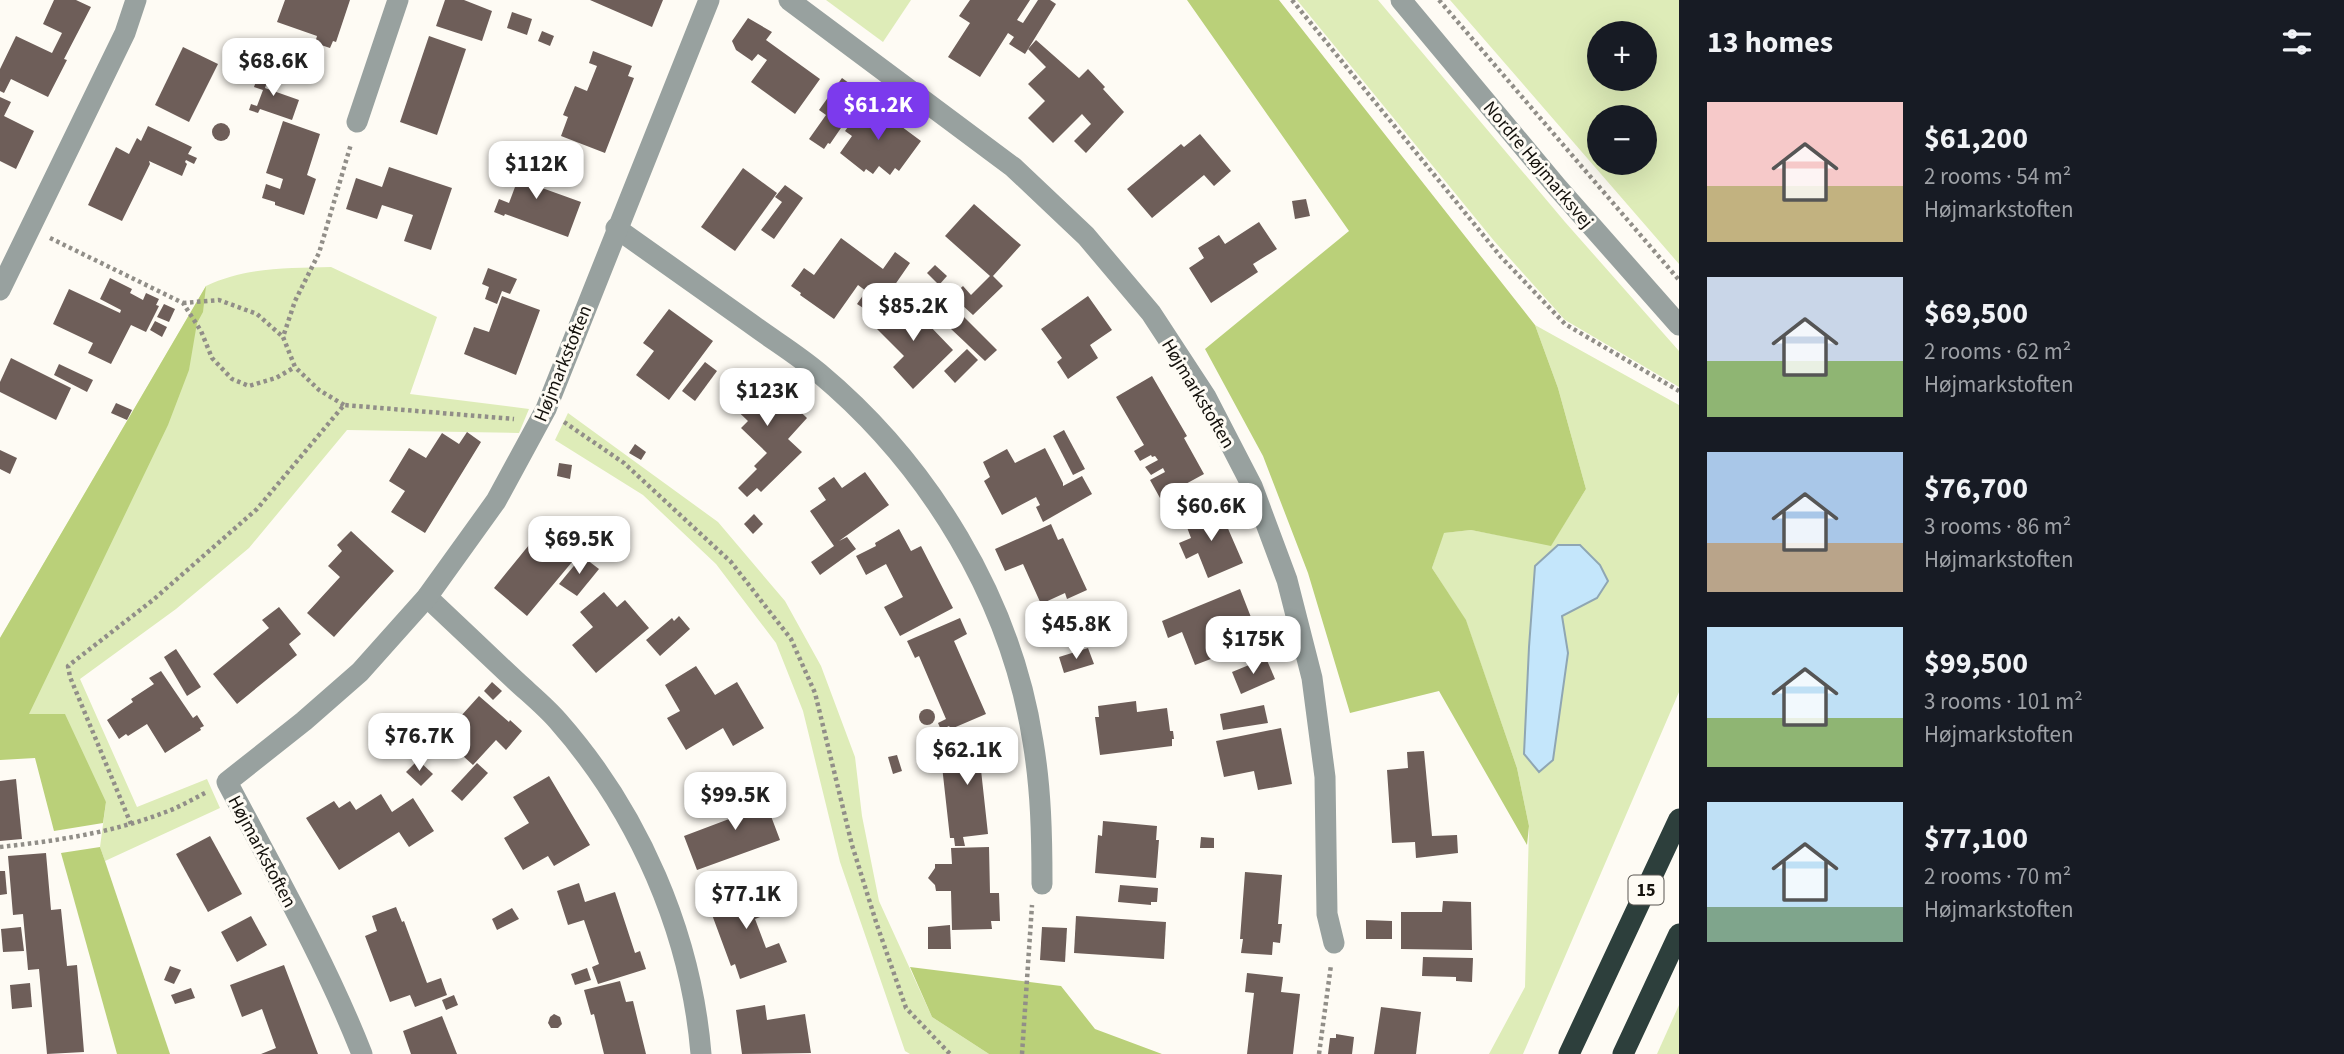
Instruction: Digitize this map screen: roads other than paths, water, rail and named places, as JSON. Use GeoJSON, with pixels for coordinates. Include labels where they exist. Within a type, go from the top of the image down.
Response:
{"type":"FeatureCollection","features":[{"type":"Feature","properties":{"kind":"highway"},"geometry":{"type":"LineString","coordinates":[[1613,961],[1679,801]]}},
{"type":"Feature","properties":{"kind":"highway","name":"15"},"geometry":{"type":"LineString","coordinates":[[1569,1054],[1679,819]]}},
{"type":"Feature","properties":{"kind":"highway"},"geometry":{"type":"LineString","coordinates":[[1623,1054],[1679,934]]}},
{"type":"Feature","properties":{"kind":"street"},"geometry":{"type":"LineString","coordinates":[[0,290],[125,33],[136,0]]}},
{"type":"Feature","properties":{"kind":"street"},"geometry":{"type":"LineString","coordinates":[[357,122],[398,0]]}},
{"type":"Feature","properties":{"kind":"street","name":"Højmarkstoften"},"geometry":{"type":"LineString","coordinates":[[362,1054],[346,1014],[294,909],[227,782],[304,721],[360,671],[427,597],[496,501],[543,415],[709,0]]}},
{"type":"Feature","properties":{"kind":"street","name":"Højmarkstoften"},"geometry":{"type":"LineString","coordinates":[[789,0],[1013,167],[1077,228],[1151,313],[1206,397],[1256,498],[1287,580],[1312,678],[1325,777],[1326,914],[1334,943]]}},
{"type":"Feature","properties":{"kind":"street","name":"Nordre Højmarksvej"},"geometry":{"type":"LineString","coordinates":[[1401,0],[1557,187],[1679,326]]}},
{"type":"Feature","properties":{"kind":"street"},"geometry":{"type":"LineString","coordinates":[[616,228],[818,372],[872,421],[918,477],[958,537],[991,601],[1016,670],[1033,740],[1042,812],[1042,884]]}},
{"type":"Feature","properties":{"kind":"street"},"geometry":{"type":"LineString","coordinates":[[427,597],[558,721],[609,789],[640,841],[669,908],[689,978],[701,1054]]}},
{"type":"Feature","properties":{"kind":"water"},"geometry":{"type":"Polygon","coordinates":[[[1558,545],[1580,545],[1600,565],[1608,581],[1597,598],[1562,616],[1568,653],[1553,760],[1539,772],[1524,754],[1535,566],[1558,545]]]}}]}
